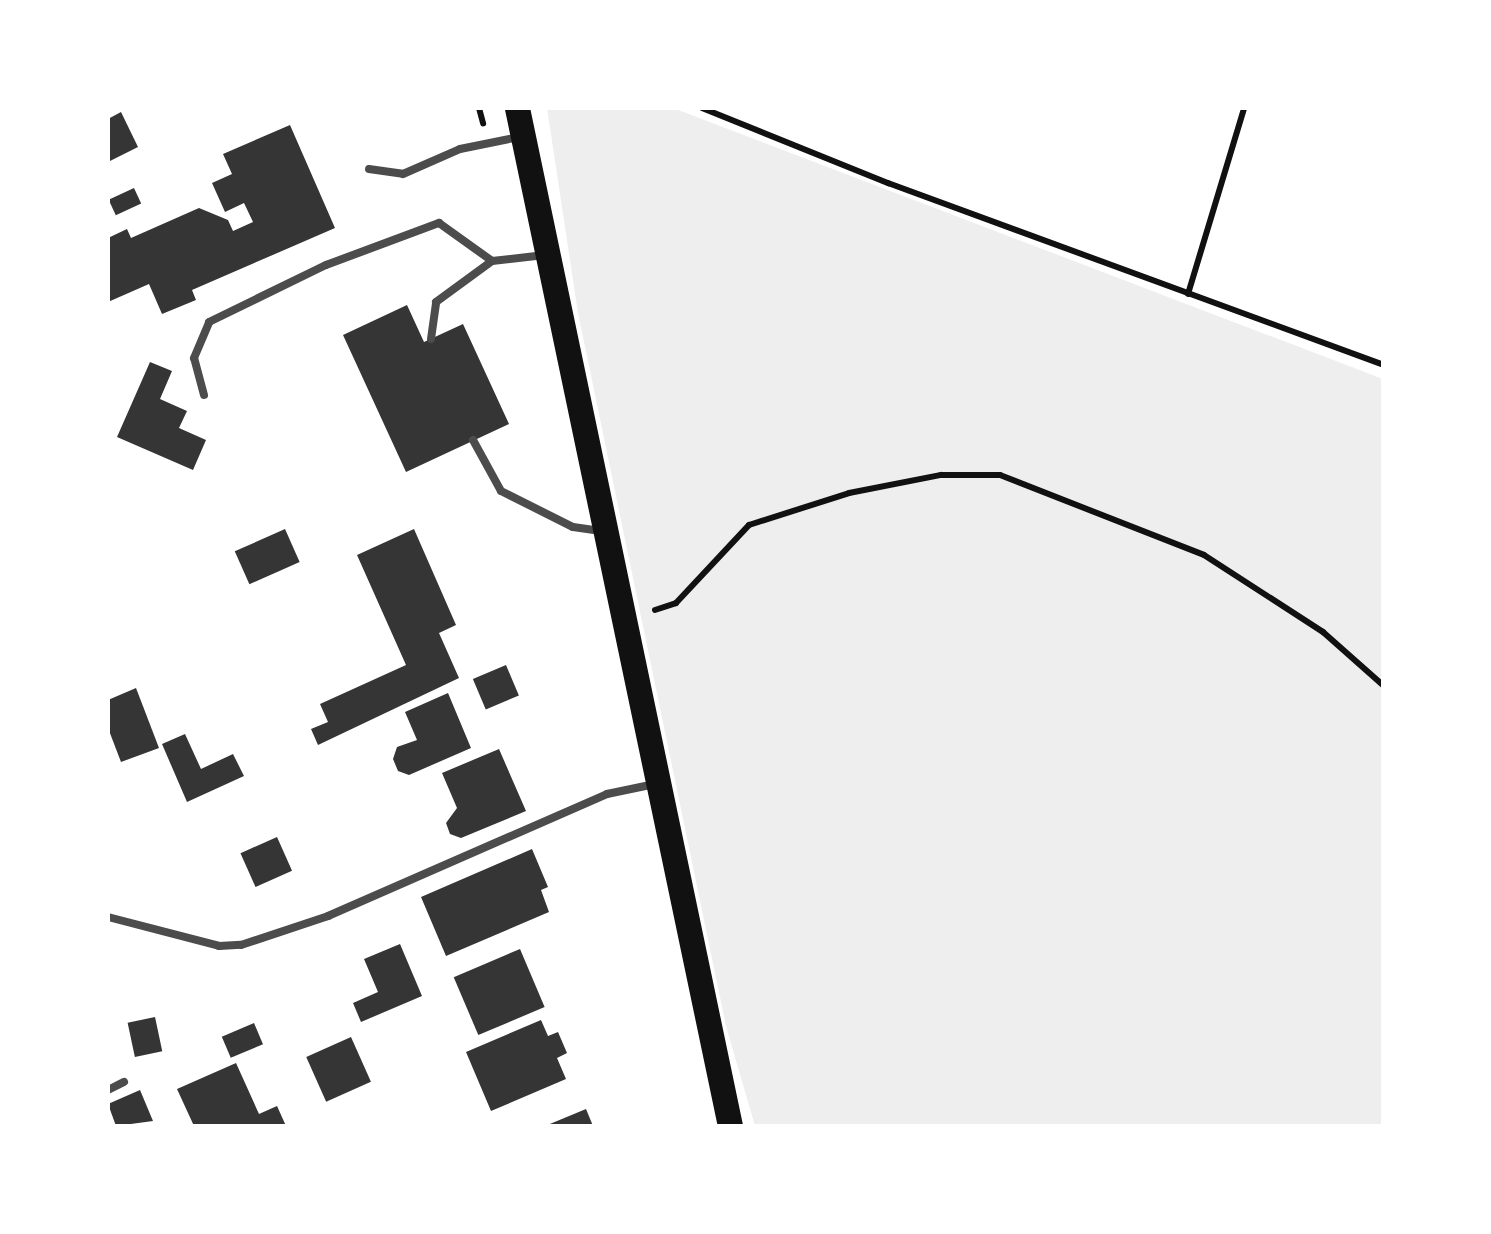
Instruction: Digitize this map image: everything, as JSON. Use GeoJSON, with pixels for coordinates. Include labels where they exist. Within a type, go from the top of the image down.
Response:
{"type":"FeatureCollection","features":[{"type":"Feature","properties":{"kind":"main road"},"geometry":{"type":"LineString","coordinates":[[517,108],[730,1126]]}},
{"type":"Feature","properties":{"kind":"lane"},"geometry":{"type":"LineString","coordinates":[[369,169],[403,174],[460,149],[524,136]]}},
{"type":"Feature","properties":{"kind":"lane"},"geometry":{"type":"LineString","coordinates":[[204,395],[194,358],[209,322],[326,266],[439,223],[492,261]]}},
{"type":"Feature","properties":{"kind":"lane"},"geometry":{"type":"LineString","coordinates":[[431,339],[436,302],[492,261],[550,255]]}},
{"type":"Feature","properties":{"kind":"lane"},"geometry":{"type":"LineString","coordinates":[[473,440],[502,490],[573,527],[607,531]]}},
{"type":"Feature","properties":{"kind":"lane"},"geometry":{"type":"LineString","coordinates":[[108,917],[219,946],[242,945],[328,916],[608,794],[659,782]]}},
{"type":"Feature","properties":{"kind":"lane"},"geometry":{"type":"LineString","coordinates":[[108,1090],[124,1082]]}},
{"type":"Feature","properties":{"kind":"path"},"geometry":{"type":"LineString","coordinates":[[702,108],[1384,365]]}},
{"type":"Feature","properties":{"kind":"path"},"geometry":{"type":"LineString","coordinates":[[1188,294],[1244,108]]}},
{"type":"Feature","properties":{"kind":"path"},"geometry":{"type":"LineString","coordinates":[[653,611],[676,603],[750,526],[850,493],[941,475],[1000,475],[1204,555],[1323,632],[1384,686]]}},
{"type":"Feature","properties":{"kind":"shaded area"},"geometry":{"type":"Polygon","coordinates":[[[547,108],[673,108],[1383,379],[1383,1126],[755,1126],[726,1026],[578,313],[547,108]]]}},
{"type":"Feature","properties":{"kind":"building"},"geometry":{"type":"Polygon","coordinates":[[[121,112],[138,147],[108,162],[108,119],[121,112]]]}},
{"type":"Feature","properties":{"kind":"building"},"geometry":{"type":"Polygon","coordinates":[[[290,125],[335,228],[192,290],[196,300],[162,314],[149,284],[108,302],[108,238],[127,229],[131,238],[199,208],[228,220],[233,231],[253,222],[244,203],[225,212],[212,183],[232,174],[223,154],[290,125]]]}},
{"type":"Feature","properties":{"kind":"building"},"geometry":{"type":"Polygon","coordinates":[[[134,188],[141,203],[116,215],[109,200],[134,188]]]}},
{"type":"Feature","properties":{"kind":"building"},"geometry":{"type":"Polygon","coordinates":[[[407,305],[424,342],[463,324],[509,424],[406,472],[343,335],[407,305]]]}},
{"type":"Feature","properties":{"kind":"building"},"geometry":{"type":"Polygon","coordinates":[[[150,362],[172,371],[160,399],[187,411],[179,428],[206,440],[193,470],[117,437],[150,362]]]}},
{"type":"Feature","properties":{"kind":"building"},"geometry":{"type":"Polygon","coordinates":[[[285,529],[300,562],[249,584],[235,551],[285,529]]]}},
{"type":"Feature","properties":{"kind":"building"},"geometry":{"type":"Polygon","coordinates":[[[414,529],[456,625],[439,633],[459,678],[318,745],[311,729],[328,722],[320,704],[406,665],[357,555],[414,529]]]}},
{"type":"Feature","properties":{"kind":"building"},"geometry":{"type":"Polygon","coordinates":[[[506,665],[519,695],[486,709],[473,679],[506,665]]]}},
{"type":"Feature","properties":{"kind":"building"},"geometry":{"type":"Polygon","coordinates":[[[136,688],[159,748],[121,762],[108,728],[108,700],[136,688]]]}},
{"type":"Feature","properties":{"kind":"building"},"geometry":{"type":"Polygon","coordinates":[[[448,693],[471,748],[409,775],[398,771],[393,759],[397,747],[417,740],[405,712],[448,693]]]}},
{"type":"Feature","properties":{"kind":"building"},"geometry":{"type":"Polygon","coordinates":[[[185,734],[201,769],[233,754],[244,776],[187,802],[162,744],[185,734]]]}},
{"type":"Feature","properties":{"kind":"building"},"geometry":{"type":"Polygon","coordinates":[[[499,749],[526,811],[461,838],[450,834],[446,823],[457,808],[442,773],[499,749]]]}},
{"type":"Feature","properties":{"kind":"building"},"geometry":{"type":"Polygon","coordinates":[[[277,837],[292,871],[256,887],[240,853],[277,837]]]}},
{"type":"Feature","properties":{"kind":"building"},"geometry":{"type":"Polygon","coordinates":[[[532,849],[548,887],[541,890],[549,912],[446,956],[421,897],[532,849]]]}},
{"type":"Feature","properties":{"kind":"building"},"geometry":{"type":"Polygon","coordinates":[[[400,944],[422,996],[361,1022],[353,1003],[378,992],[364,959],[400,944]]]}},
{"type":"Feature","properties":{"kind":"building"},"geometry":{"type":"Polygon","coordinates":[[[520,949],[545,1007],[478,1035],[454,977],[520,949]]]}},
{"type":"Feature","properties":{"kind":"building"},"geometry":{"type":"Polygon","coordinates":[[[155,1017],[162,1051],[135,1057],[128,1023],[155,1017]]]}},
{"type":"Feature","properties":{"kind":"building"},"geometry":{"type":"Polygon","coordinates":[[[541,1020],[548,1036],[558,1032],[567,1053],[557,1058],[566,1079],[491,1111],[466,1052],[541,1020]]]}},
{"type":"Feature","properties":{"kind":"building"},"geometry":{"type":"Polygon","coordinates":[[[254,1023],[263,1044],[231,1058],[222,1037],[254,1023]]]}},
{"type":"Feature","properties":{"kind":"building"},"geometry":{"type":"Polygon","coordinates":[[[351,1037],[371,1082],[326,1102],[306,1057],[351,1037]]]}},
{"type":"Feature","properties":{"kind":"building"},"geometry":{"type":"Polygon","coordinates":[[[236,1063],[259,1114],[277,1106],[286,1126],[194,1126],[177,1089],[236,1063]]]}},
{"type":"Feature","properties":{"kind":"building"},"geometry":{"type":"Polygon","coordinates":[[[140,1090],[153,1121],[116,1126],[108,1104],[140,1090]]]}},
{"type":"Feature","properties":{"kind":"building"},"geometry":{"type":"Polygon","coordinates":[[[586,1109],[593,1126],[545,1126],[586,1109]]]}}]}
